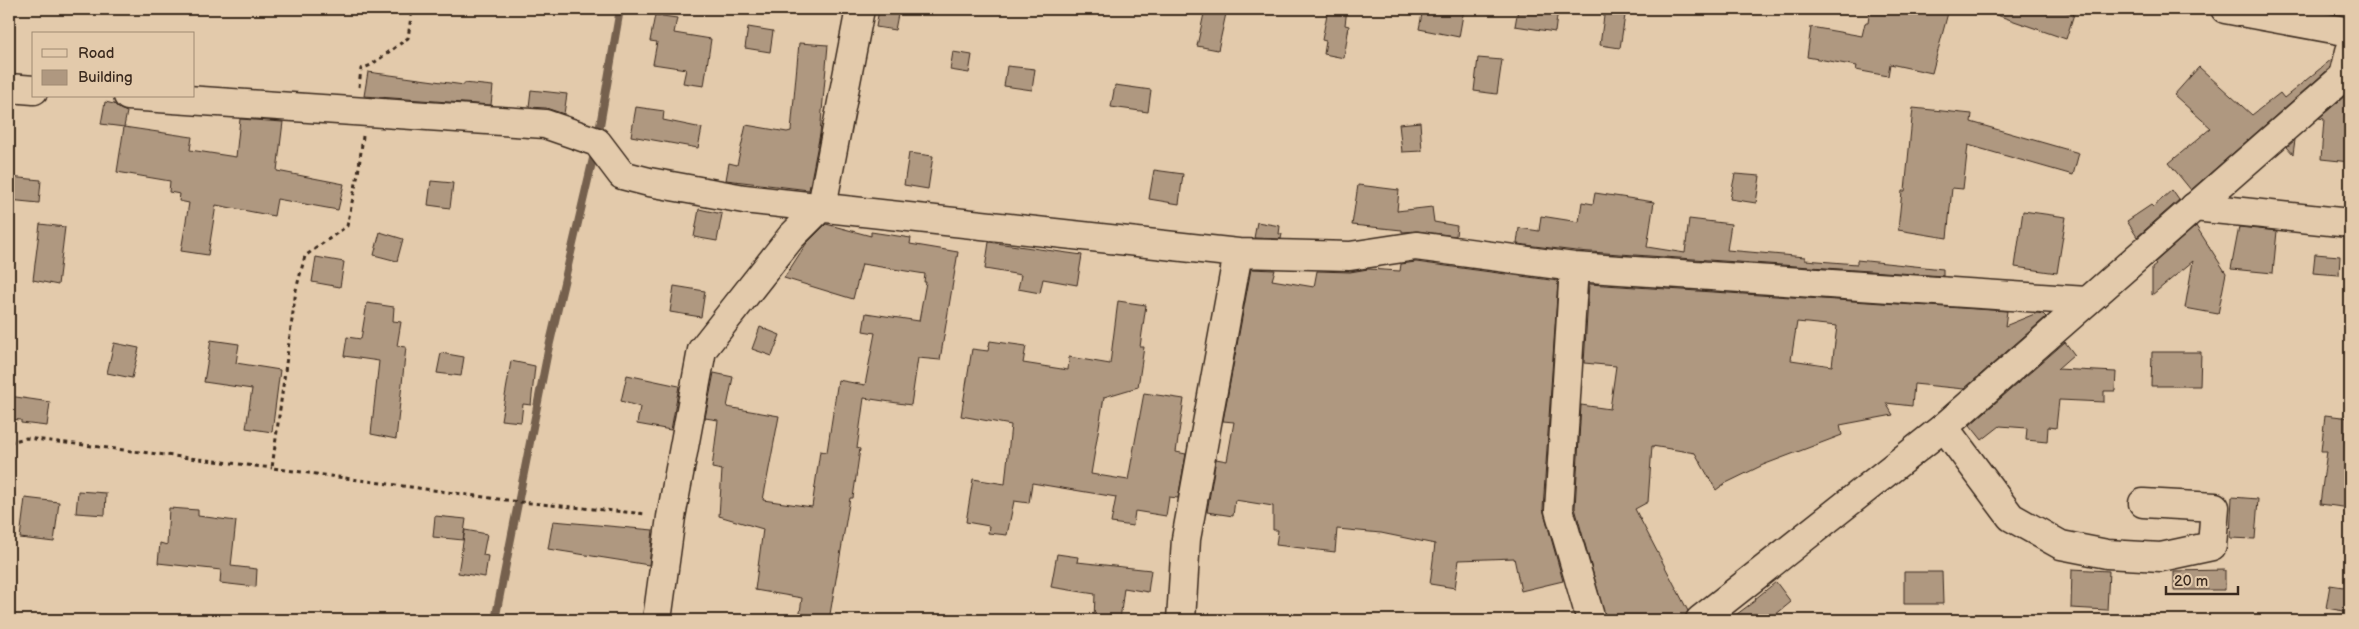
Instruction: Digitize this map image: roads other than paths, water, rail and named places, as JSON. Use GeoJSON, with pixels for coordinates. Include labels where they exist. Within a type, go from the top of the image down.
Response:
{"type":"FeatureCollection","features":[{"type":"Feature","properties":{"kind":"street"},"geometry":{"type":"LineString","coordinates":[[657,620],[671,517],[702,350],[791,237],[822,206],[860,9]]}},
{"type":"Feature","properties":{"kind":"street"},"geometry":{"type":"LineString","coordinates":[[2225,9],[2350,32]]}},
{"type":"Feature","properties":{"kind":"street"},"geometry":{"type":"LineString","coordinates":[[1700,620],[1944,426],[2194,207],[2348,67]]}},
{"type":"Feature","properties":{"kind":"street"},"geometry":{"type":"LineString","coordinates":[[9,88],[32,90]]}},
{"type":"Feature","properties":{"kind":"street"},"geometry":{"type":"LineString","coordinates":[[158,98],[545,124],[597,142],[622,175],[744,199],[822,206],[1238,253],[1350,256],[1416,246],[1574,268],[2086,301]]}},
{"type":"Feature","properties":{"kind":"street"},"geometry":{"type":"LineString","coordinates":[[2194,207],[2350,223]]}},
{"type":"Feature","properties":{"kind":"street"},"geometry":{"type":"LineString","coordinates":[[1182,620],[1186,539],[1238,253]]}},
{"type":"Feature","properties":{"kind":"street"},"geometry":{"type":"LineString","coordinates":[[1574,268],[1559,510],[1591,620]]}},
{"type":"Feature","properties":{"kind":"street"},"geometry":{"type":"LineString","coordinates":[[1944,426],[2012,517],[2061,545],[2107,554],[2161,557],[2212,546],[2215,507],[2143,503]]}},
{"type":"Feature","properties":{"kind":"waterway"},"geometry":{"type":"LineString","coordinates":[[598,137],[620,9]]}},
{"type":"Feature","properties":{"kind":"waterway"},"geometry":{"type":"LineString","coordinates":[[495,620],[548,351],[595,150]]}}]}
